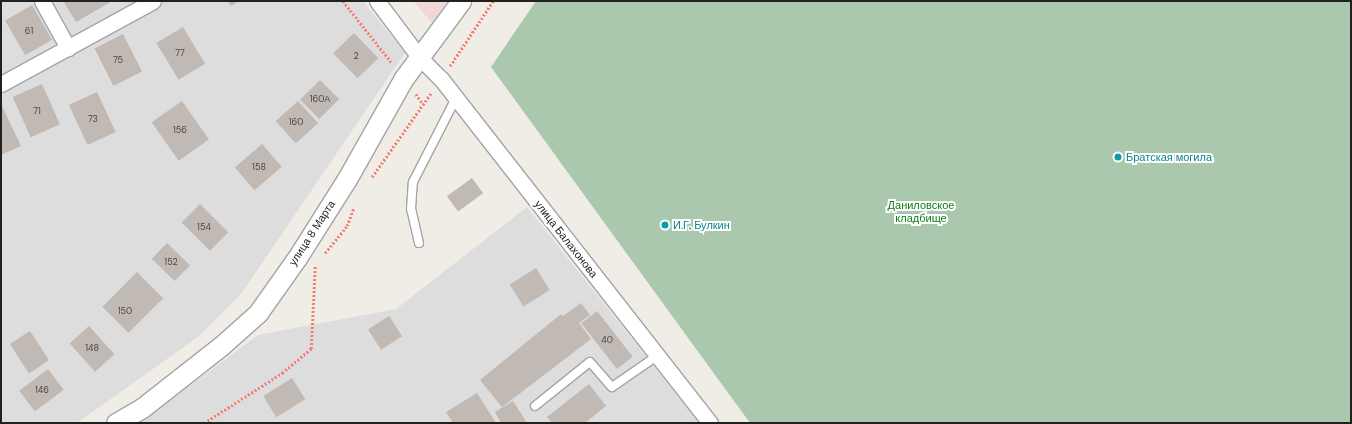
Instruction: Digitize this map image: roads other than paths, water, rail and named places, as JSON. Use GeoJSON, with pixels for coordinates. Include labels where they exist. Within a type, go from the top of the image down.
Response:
{"type":"FeatureCollection","features":[{"type":"Feature","properties":{"kind":"street"},"geometry":{"type":"LineString","coordinates":[[42,1],[68,48]]}},
{"type":"Feature","properties":{"kind":"street"},"geometry":{"type":"LineString","coordinates":[[1,84],[153,1]]}},
{"type":"Feature","properties":{"kind":"street","name":"улица Балахонова"},"geometry":{"type":"LineString","coordinates":[[377,1],[420,58],[442,80],[710,423]]}},
{"type":"Feature","properties":{"kind":"street","name":"улица 8 Марта"},"geometry":{"type":"LineString","coordinates":[[116,423],[142,408],[209,356],[258,313],[297,258],[347,179],[404,78],[461,1]]}},
{"type":"Feature","properties":{"kind":"lane"},"geometry":{"type":"LineString","coordinates":[[419,243],[411,209],[413,182],[456,98]]}},
{"type":"Feature","properties":{"kind":"lane"},"geometry":{"type":"LineString","coordinates":[[535,406],[590,362],[612,387],[657,356]]}},
{"type":"Feature","properties":{"kind":"place","name":"Братская могила"},"geometry":{"type":"Point","coordinates":[1118,157]}},
{"type":"Feature","properties":{"kind":"place","name":"И.Г. Булкин"},"geometry":{"type":"Point","coordinates":[665,225]}},
{"type":"Feature","properties":{"kind":"park label","name":"Даниловское кладбище"},"geometry":{"type":"Point","coordinates":[921,212]}}]}
